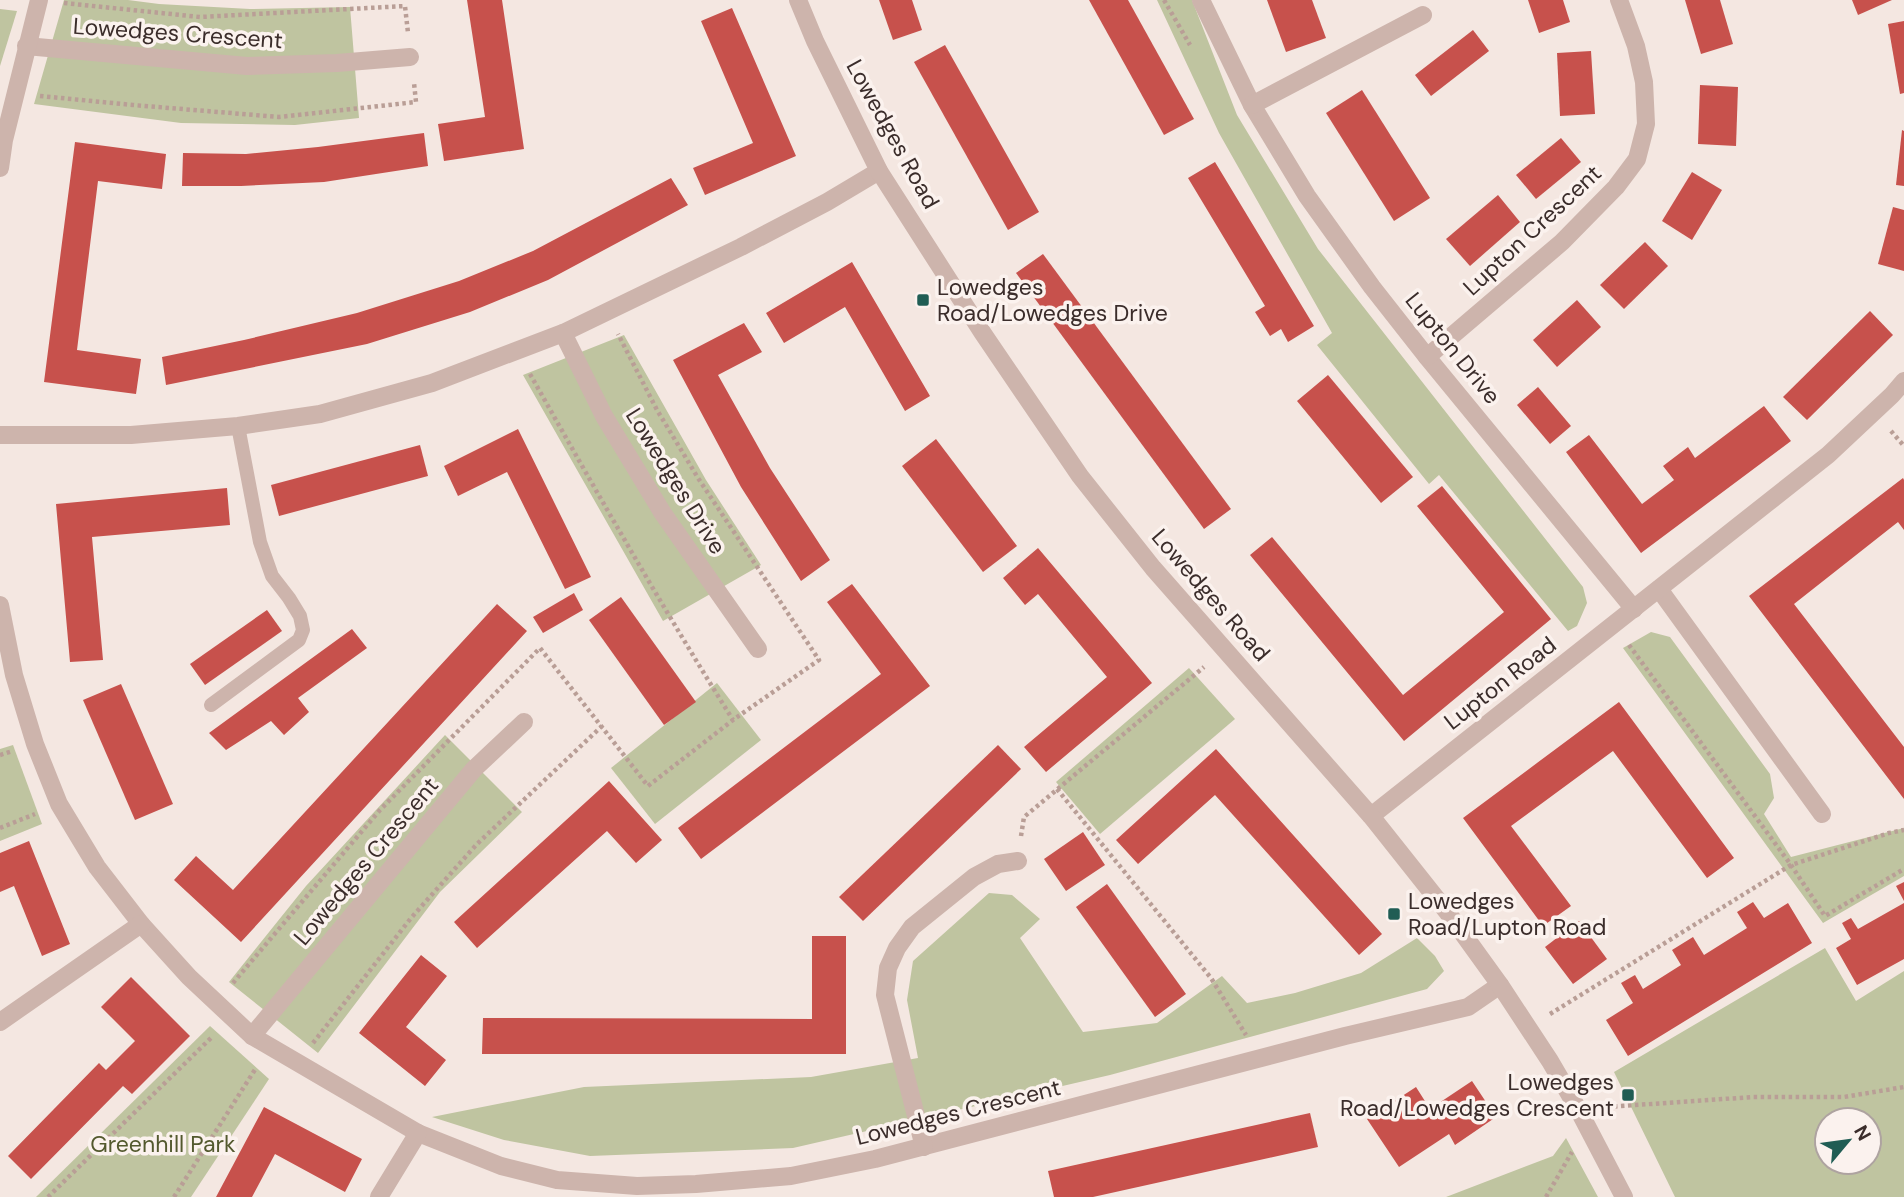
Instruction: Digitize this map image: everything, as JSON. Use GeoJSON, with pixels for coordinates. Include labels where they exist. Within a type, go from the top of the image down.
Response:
{"type":"FeatureCollection","features":[{"type":"Feature","properties":{"kind":"street"},"geometry":{"type":"LineString","coordinates":[[0,168],[4,139],[39,0]]}},
{"type":"Feature","properties":{"kind":"street","name":"Lowedges Road"},"geometry":{"type":"LineString","coordinates":[[798,0],[879,171],[982,332],[1080,476],[1153,568],[1371,816],[1448,913],[1529,1027],[1578,1109],[1624,1197]]}},
{"type":"Feature","properties":{"kind":"street","name":"Lupton Drive"},"geometry":{"type":"LineString","coordinates":[[1200,0],[1252,105],[1307,196],[1372,287],[1427,357],[1634,609]]}},
{"type":"Feature","properties":{"kind":"street","name":"Lupton Crescent"},"geometry":{"type":"LineString","coordinates":[[1427,357],[1562,242],[1616,187],[1637,159],[1646,124],[1644,82],[1636,46],[1619,0]]}},
{"type":"Feature","properties":{"kind":"street"},"geometry":{"type":"LineString","coordinates":[[1252,105],[1423,15]]}},
{"type":"Feature","properties":{"kind":"street","name":"Lowedges Crescent"},"geometry":{"type":"LineString","coordinates":[[26,46],[247,66],[410,57]]}},
{"type":"Feature","properties":{"kind":"street"},"geometry":{"type":"LineString","coordinates":[[0,435],[131,435],[238,426],[320,414],[432,383],[563,333],[741,247],[879,171]]}},
{"type":"Feature","properties":{"kind":"street","name":"Lowedges Drive"},"geometry":{"type":"LineString","coordinates":[[563,333],[604,416],[662,512],[758,649]]}},
{"type":"Feature","properties":{"kind":"street","name":"Lupton Road"},"geometry":{"type":"LineString","coordinates":[[1371,816],[1898,399],[1904,381]]}},
{"type":"Feature","properties":{"kind":"street"},"geometry":{"type":"LineString","coordinates":[[1659,589],[1822,814]]}},
{"type":"Feature","properties":{"kind":"street","name":"Lowedges Crescent"},"geometry":{"type":"LineString","coordinates":[[0,605],[13,676],[59,804],[97,867],[141,924],[188,977],[252,1037],[418,1133],[501,1166],[557,1180],[637,1186],[791,1176],[924,1147],[1345,1036],[1468,1007],[1500,985]]}},
{"type":"Feature","properties":{"kind":"street","name":"Lowedges Crescent"},"geometry":{"type":"LineString","coordinates":[[252,1037],[474,769],[523,722]]}},
{"type":"Feature","properties":{"kind":"street"},"geometry":{"type":"LineString","coordinates":[[924,1147],[885,995],[888,968],[897,948],[912,927],[974,877],[998,864],[1018,861]]}},
{"type":"Feature","properties":{"kind":"street"},"geometry":{"type":"LineString","coordinates":[[0,1022],[141,924]]}},
{"type":"Feature","properties":{"kind":"street"},"geometry":{"type":"LineString","coordinates":[[379,1197],[418,1133]]}},
{"type":"Feature","properties":{"kind":"lane"},"geometry":{"type":"LineString","coordinates":[[211,705],[299,640],[303,629],[300,616],[272,576],[260,542],[238,426]]}},
{"type":"Feature","properties":{"kind":"path"},"geometry":{"type":"LineString","coordinates":[[216,1003],[380,810],[541,648],[648,786],[733,720],[819,660],[691,466],[657,410],[607,312]]}},
{"type":"Feature","properties":{"kind":"path"},"geometry":{"type":"LineString","coordinates":[[517,351],[678,632],[733,720]]}},
{"type":"Feature","properties":{"kind":"path"},"geometry":{"type":"LineString","coordinates":[[1614,625],[1791,865],[1825,916],[1904,869]]}},
{"type":"Feature","properties":{"kind":"path"},"geometry":{"type":"LineString","coordinates":[[1018,861],[1024,817],[1225,650]]}},
{"type":"Feature","properties":{"kind":"path"},"geometry":{"type":"LineString","coordinates":[[298,1064],[411,918],[477,844],[602,726]]}},
{"type":"Feature","properties":{"kind":"path"},"geometry":{"type":"LineString","coordinates":[[1057,789],[1211,978],[1243,1029],[1257,1060]]}},
{"type":"Feature","properties":{"kind":"path"},"geometry":{"type":"LineString","coordinates":[[0,828],[59,804]]}},
{"type":"Feature","properties":{"kind":"path"},"geometry":{"type":"LineString","coordinates":[[1529,1027],[1791,865],[1904,830]]}},
{"type":"Feature","properties":{"kind":"path"},"geometry":{"type":"LineString","coordinates":[[48,1197],[231,1018]]}},
{"type":"Feature","properties":{"kind":"path"},"geometry":{"type":"LineString","coordinates":[[174,1197],[269,1047]]}},
{"type":"Feature","properties":{"kind":"path"},"geometry":{"type":"LineString","coordinates":[[1578,1109],[1753,1097],[1844,1097],[1904,1087]]}},
{"type":"Feature","properties":{"kind":"path"},"geometry":{"type":"LineString","coordinates":[[1546,1197],[1587,1126]]}},
{"type":"Feature","properties":{"kind":"green space"},"geometry":{"type":"Polygon","coordinates":[[[64,0],[128,0],[250,9],[350,7],[359,118],[295,125],[181,123],[34,104],[64,0]]]}},
{"type":"Feature","properties":{"kind":"green space"},"geometry":{"type":"Polygon","coordinates":[[[1157,0],[1192,0],[1237,115],[1318,249],[1583,587],[1587,603],[1577,626],[1568,631],[1439,475],[1429,484],[1317,345],[1332,333],[1219,133],[1157,0]]]}},
{"type":"Feature","properties":{"kind":"green space"},"geometry":{"type":"Polygon","coordinates":[[[0,9],[17,11],[0,66],[0,9]]]}},
{"type":"Feature","properties":{"kind":"green space"},"geometry":{"type":"Polygon","coordinates":[[[624,335],[706,480],[761,565],[663,621],[523,375],[624,335]]]}},
{"type":"Feature","properties":{"kind":"green space"},"geometry":{"type":"Polygon","coordinates":[[[1651,632],[1670,637],[1770,774],[1774,798],[1764,814],[1791,857],[1904,828],[1904,876],[1823,923],[1623,648],[1651,632]]]}},
{"type":"Feature","properties":{"kind":"green space"},"geometry":{"type":"Polygon","coordinates":[[[1189,668],[1235,719],[1100,834],[1056,782],[1189,668]]]}},
{"type":"Feature","properties":{"kind":"green space"},"geometry":{"type":"Polygon","coordinates":[[[717,683],[761,740],[655,824],[611,768],[717,683]]]}},
{"type":"Feature","properties":{"kind":"green space"},"geometry":{"type":"Polygon","coordinates":[[[445,735],[522,812],[440,892],[318,1053],[229,982],[306,886],[445,735]]]}},
{"type":"Feature","properties":{"kind":"green space"},"geometry":{"type":"Polygon","coordinates":[[[13,745],[42,824],[0,841],[0,749],[13,745]]]}},
{"type":"Feature","properties":{"kind":"green space"},"geometry":{"type":"Polygon","coordinates":[[[989,893],[1012,895],[1040,919],[1020,938],[1083,1032],[1157,1023],[1222,976],[1247,1003],[1295,993],[1361,973],[1417,938],[1435,956],[1444,971],[1427,989],[1110,1075],[793,1148],[590,1156],[504,1140],[432,1117],[584,1087],[811,1077],[918,1058],[907,1000],[913,961],[989,893]]]}},
{"type":"Feature","properties":{"kind":"green space"},"geometry":{"type":"Polygon","coordinates":[[[1825,948],[1856,1001],[1904,971],[1904,1197],[1675,1197],[1614,1072],[1825,948]]]}},
{"type":"Feature","properties":{"kind":"green space","name":"Greenhill Park"},"geometry":{"type":"Polygon","coordinates":[[[210,1026],[269,1079],[191,1197],[36,1197],[210,1026]]]}},
{"type":"Feature","properties":{"kind":"green space"},"geometry":{"type":"Polygon","coordinates":[[[1566,1138],[1598,1197],[1446,1197],[1553,1156],[1566,1138]]]}},
{"type":"Feature","properties":{"kind":"building"},"geometry":{"type":"Polygon","coordinates":[[[467,0],[502,0],[524,149],[444,161],[438,124],[485,117],[467,0]]]}},
{"type":"Feature","properties":{"kind":"building"},"geometry":{"type":"Polygon","coordinates":[[[879,0],[912,0],[922,30],[893,40],[879,0]]]}},
{"type":"Feature","properties":{"kind":"building"},"geometry":{"type":"Polygon","coordinates":[[[1089,0],[1128,0],[1194,119],[1164,135],[1089,0]]]}},
{"type":"Feature","properties":{"kind":"building"},"geometry":{"type":"Polygon","coordinates":[[[1267,0],[1312,0],[1326,38],[1286,52],[1267,0]]]}},
{"type":"Feature","properties":{"kind":"building"},"geometry":{"type":"Polygon","coordinates":[[[1528,0],[1563,0],[1570,22],[1539,33],[1528,0]]]}},
{"type":"Feature","properties":{"kind":"building"},"geometry":{"type":"Polygon","coordinates":[[[1685,0],[1720,0],[1733,44],[1701,54],[1685,0]]]}},
{"type":"Feature","properties":{"kind":"building"},"geometry":{"type":"Polygon","coordinates":[[[1852,0],[1892,0],[1858,15],[1852,0]]]}},
{"type":"Feature","properties":{"kind":"building"},"geometry":{"type":"Polygon","coordinates":[[[732,8],[796,156],[705,195],[693,168],[753,143],[701,21],[732,8]]]}},
{"type":"Feature","properties":{"kind":"building"},"geometry":{"type":"Polygon","coordinates":[[[1904,21],[1904,93],[1900,94],[1888,24],[1904,21]]]}},
{"type":"Feature","properties":{"kind":"building"},"geometry":{"type":"Polygon","coordinates":[[[1473,30],[1489,51],[1431,96],[1415,75],[1473,30]]]}},
{"type":"Feature","properties":{"kind":"building"},"geometry":{"type":"Polygon","coordinates":[[[945,45],[1039,212],[1008,230],[914,62],[945,45]]]}},
{"type":"Feature","properties":{"kind":"building"},"geometry":{"type":"Polygon","coordinates":[[[1591,51],[1595,114],[1560,116],[1557,53],[1591,51]]]}},
{"type":"Feature","properties":{"kind":"building"},"geometry":{"type":"Polygon","coordinates":[[[1700,85],[1738,87],[1736,146],[1698,144],[1700,85]]]}},
{"type":"Feature","properties":{"kind":"building"},"geometry":{"type":"Polygon","coordinates":[[[1362,90],[1430,198],[1394,221],[1326,113],[1362,90]]]}},
{"type":"Feature","properties":{"kind":"building"},"geometry":{"type":"Polygon","coordinates":[[[1902,130],[1904,131],[1904,186],[1896,185],[1902,130]]]}},
{"type":"Feature","properties":{"kind":"building"},"geometry":{"type":"Polygon","coordinates":[[[424,133],[428,166],[324,182],[182,186],[183,153],[246,154],[424,133]]]}},
{"type":"Feature","properties":{"kind":"building"},"geometry":{"type":"Polygon","coordinates":[[[1561,138],[1581,162],[1536,199],[1516,175],[1561,138]]]}},
{"type":"Feature","properties":{"kind":"building"},"geometry":{"type":"Polygon","coordinates":[[[75,142],[166,154],[162,189],[98,181],[77,350],[141,359],[136,394],[44,382],[75,142]]]}},
{"type":"Feature","properties":{"kind":"building"},"geometry":{"type":"Polygon","coordinates":[[[1215,162],[1314,326],[1288,342],[1281,329],[1270,336],[1255,312],[1265,306],[1188,178],[1215,162]]]}},
{"type":"Feature","properties":{"kind":"building"},"geometry":{"type":"Polygon","coordinates":[[[1692,172],[1722,190],[1692,240],[1662,221],[1692,172]]]}},
{"type":"Feature","properties":{"kind":"building"},"geometry":{"type":"Polygon","coordinates":[[[671,178],[688,205],[548,280],[470,312],[367,344],[166,385],[162,357],[357,313],[459,281],[533,251],[671,178]]]}},
{"type":"Feature","properties":{"kind":"building"},"geometry":{"type":"Polygon","coordinates":[[[1498,195],[1520,222],[1470,266],[1446,239],[1498,195]]]}},
{"type":"Feature","properties":{"kind":"building"},"geometry":{"type":"Polygon","coordinates":[[[1893,207],[1904,210],[1904,271],[1878,264],[1893,207]]]}},
{"type":"Feature","properties":{"kind":"building"},"geometry":{"type":"Polygon","coordinates":[[[1645,242],[1668,266],[1624,309],[1600,285],[1645,242]]]}},
{"type":"Feature","properties":{"kind":"building"},"geometry":{"type":"Polygon","coordinates":[[[1043,254],[1231,509],[1204,529],[1016,273],[1043,254]]]}},
{"type":"Feature","properties":{"kind":"building"},"geometry":{"type":"Polygon","coordinates":[[[852,262],[930,396],[905,411],[845,307],[784,343],[766,313],[852,262]]]}},
{"type":"Feature","properties":{"kind":"building"},"geometry":{"type":"Polygon","coordinates":[[[1577,300],[1601,327],[1557,367],[1533,340],[1577,300]]]}},
{"type":"Feature","properties":{"kind":"building"},"geometry":{"type":"Polygon","coordinates":[[[1870,311],[1893,335],[1807,420],[1783,397],[1870,311]]]}},
{"type":"Feature","properties":{"kind":"building"},"geometry":{"type":"Polygon","coordinates":[[[744,323],[762,352],[718,375],[770,468],[830,560],[801,581],[741,487],[673,360],[744,323]]]}},
{"type":"Feature","properties":{"kind":"building"},"geometry":{"type":"Polygon","coordinates":[[[1328,375],[1413,477],[1381,503],[1297,401],[1328,375]]]}},
{"type":"Feature","properties":{"kind":"building"},"geometry":{"type":"Polygon","coordinates":[[[1538,387],[1571,426],[1550,444],[1517,405],[1538,387]]]}},
{"type":"Feature","properties":{"kind":"building"},"geometry":{"type":"Polygon","coordinates":[[[1764,406],[1791,441],[1641,553],[1566,452],[1589,435],[1642,504],[1674,480],[1663,466],[1688,447],[1695,458],[1764,406]]]}},
{"type":"Feature","properties":{"kind":"building"},"geometry":{"type":"Polygon","coordinates":[[[518,429],[591,577],[565,589],[507,472],[458,496],[444,466],[518,429]]]}},
{"type":"Feature","properties":{"kind":"building"},"geometry":{"type":"Polygon","coordinates":[[[936,439],[1017,546],[983,572],[902,466],[936,439]]]}},
{"type":"Feature","properties":{"kind":"building"},"geometry":{"type":"Polygon","coordinates":[[[420,445],[428,476],[279,516],[271,485],[420,445]]]}},
{"type":"Feature","properties":{"kind":"building"},"geometry":{"type":"Polygon","coordinates":[[[1903,478],[1904,530],[1898,522],[1794,604],[1904,747],[1904,799],[1749,596],[1903,478]]]}},
{"type":"Feature","properties":{"kind":"building"},"geometry":{"type":"Polygon","coordinates":[[[1442,486],[1551,619],[1404,741],[1250,555],[1272,537],[1403,695],[1504,612],[1417,506],[1442,486]]]}},
{"type":"Feature","properties":{"kind":"building"},"geometry":{"type":"Polygon","coordinates":[[[227,488],[230,525],[92,537],[103,660],[70,662],[56,504],[227,488]]]}},
{"type":"Feature","properties":{"kind":"building"},"geometry":{"type":"Polygon","coordinates":[[[1038,548],[1152,683],[1046,772],[1024,747],[1107,677],[1038,594],[1025,605],[1003,578],[1038,548]]]}},
{"type":"Feature","properties":{"kind":"building"},"geometry":{"type":"Polygon","coordinates":[[[852,584],[930,686],[701,859],[678,828],[881,674],[827,602],[852,584]]]}},
{"type":"Feature","properties":{"kind":"building"},"geometry":{"type":"Polygon","coordinates":[[[574,593],[583,610],[543,633],[533,617],[574,593]]]}},
{"type":"Feature","properties":{"kind":"building"},"geometry":{"type":"Polygon","coordinates":[[[621,597],[696,702],[664,725],[589,620],[621,597]]]}},
{"type":"Feature","properties":{"kind":"building"},"geometry":{"type":"Polygon","coordinates":[[[497,604],[527,631],[241,942],[174,880],[196,856],[233,890],[497,604]]]}},
{"type":"Feature","properties":{"kind":"building"},"geometry":{"type":"Polygon","coordinates":[[[267,610],[282,631],[205,685],[190,664],[267,610]]]}},
{"type":"Feature","properties":{"kind":"building"},"geometry":{"type":"Polygon","coordinates":[[[352,629],[367,648],[298,698],[309,712],[284,735],[271,721],[226,750],[209,733],[352,629]]]}},
{"type":"Feature","properties":{"kind":"building"},"geometry":{"type":"Polygon","coordinates":[[[121,684],[173,804],[135,820],[83,700],[121,684]]]}},
{"type":"Feature","properties":{"kind":"building"},"geometry":{"type":"Polygon","coordinates":[[[1619,702],[1734,858],[1707,878],[1613,751],[1511,826],[1571,906],[1543,926],[1463,818],[1619,702]]]}},
{"type":"Feature","properties":{"kind":"building"},"geometry":{"type":"Polygon","coordinates":[[[998,745],[1021,769],[863,921],[839,897],[998,745]]]}},
{"type":"Feature","properties":{"kind":"building"},"geometry":{"type":"Polygon","coordinates":[[[1216,749],[1382,934],[1359,955],[1215,795],[1138,864],[1116,840],[1216,749]]]}},
{"type":"Feature","properties":{"kind":"building"},"geometry":{"type":"Polygon","coordinates":[[[609,781],[662,840],[636,863],[607,831],[477,948],[454,922],[609,781]]]}},
{"type":"Feature","properties":{"kind":"building"},"geometry":{"type":"Polygon","coordinates":[[[1083,832],[1105,865],[1066,891],[1044,859],[1083,832]]]}},
{"type":"Feature","properties":{"kind":"building"},"geometry":{"type":"Polygon","coordinates":[[[29,841],[70,944],[42,956],[14,886],[0,892],[0,853],[29,841]]]}},
{"type":"Feature","properties":{"kind":"building"},"geometry":{"type":"Polygon","coordinates":[[[1904,882],[1904,901],[1896,886],[1904,882]]]}},
{"type":"Feature","properties":{"kind":"building"},"geometry":{"type":"Polygon","coordinates":[[[1107,884],[1186,994],[1155,1017],[1076,907],[1107,884]]]}},
{"type":"Feature","properties":{"kind":"building"},"geometry":{"type":"Polygon","coordinates":[[[1753,902],[1764,918],[1788,903],[1812,943],[1628,1056],[1606,1020],[1633,1003],[1621,983],[1635,975],[1643,989],[1681,965],[1672,950],[1693,937],[1704,955],[1747,928],[1737,912],[1753,902]]]}},
{"type":"Feature","properties":{"kind":"building"},"geometry":{"type":"Polygon","coordinates":[[[1904,903],[1904,959],[1857,985],[1836,948],[1851,939],[1842,923],[1851,918],[1858,929],[1904,903]]]}},
{"type":"Feature","properties":{"kind":"building"},"geometry":{"type":"Polygon","coordinates":[[[1579,921],[1607,959],[1573,984],[1545,947],[1579,921]]]}},
{"type":"Feature","properties":{"kind":"building"},"geometry":{"type":"Polygon","coordinates":[[[812,936],[846,936],[846,1054],[482,1054],[483,1018],[812,1019],[812,936]]]}},
{"type":"Feature","properties":{"kind":"building"},"geometry":{"type":"Polygon","coordinates":[[[421,955],[447,976],[406,1027],[446,1060],[425,1086],[359,1033],[421,955]]]}},
{"type":"Feature","properties":{"kind":"building"},"geometry":{"type":"Polygon","coordinates":[[[131,977],[190,1036],[132,1094],[123,1086],[31,1179],[8,1156],[99,1063],[106,1070],[135,1041],[101,1007],[131,977]]]}},
{"type":"Feature","properties":{"kind":"building"},"geometry":{"type":"Polygon","coordinates":[[[1472,1081],[1496,1117],[1455,1145],[1449,1134],[1399,1167],[1367,1119],[1416,1087],[1430,1109],[1472,1081]]]}},
{"type":"Feature","properties":{"kind":"building"},"geometry":{"type":"Polygon","coordinates":[[[264,1107],[362,1159],[345,1192],[275,1154],[252,1197],[216,1197],[264,1107]]]}},
{"type":"Feature","properties":{"kind":"building"},"geometry":{"type":"Polygon","coordinates":[[[1310,1113],[1318,1147],[1093,1197],[1054,1197],[1048,1171],[1310,1113]]]}},
{"type":"Feature","properties":{"kind":"place","name":"Lowedges Road/Lowedges Drive"},"geometry":{"type":"Point","coordinates":[923,300]}},
{"type":"Feature","properties":{"kind":"place","name":"Lowedges Road/Lupton Road"},"geometry":{"type":"Point","coordinates":[1394,914]}},
{"type":"Feature","properties":{"kind":"place","name":"Lowedges Road/Lowedges Crescent"},"geometry":{"type":"Point","coordinates":[1628,1095]}}]}
